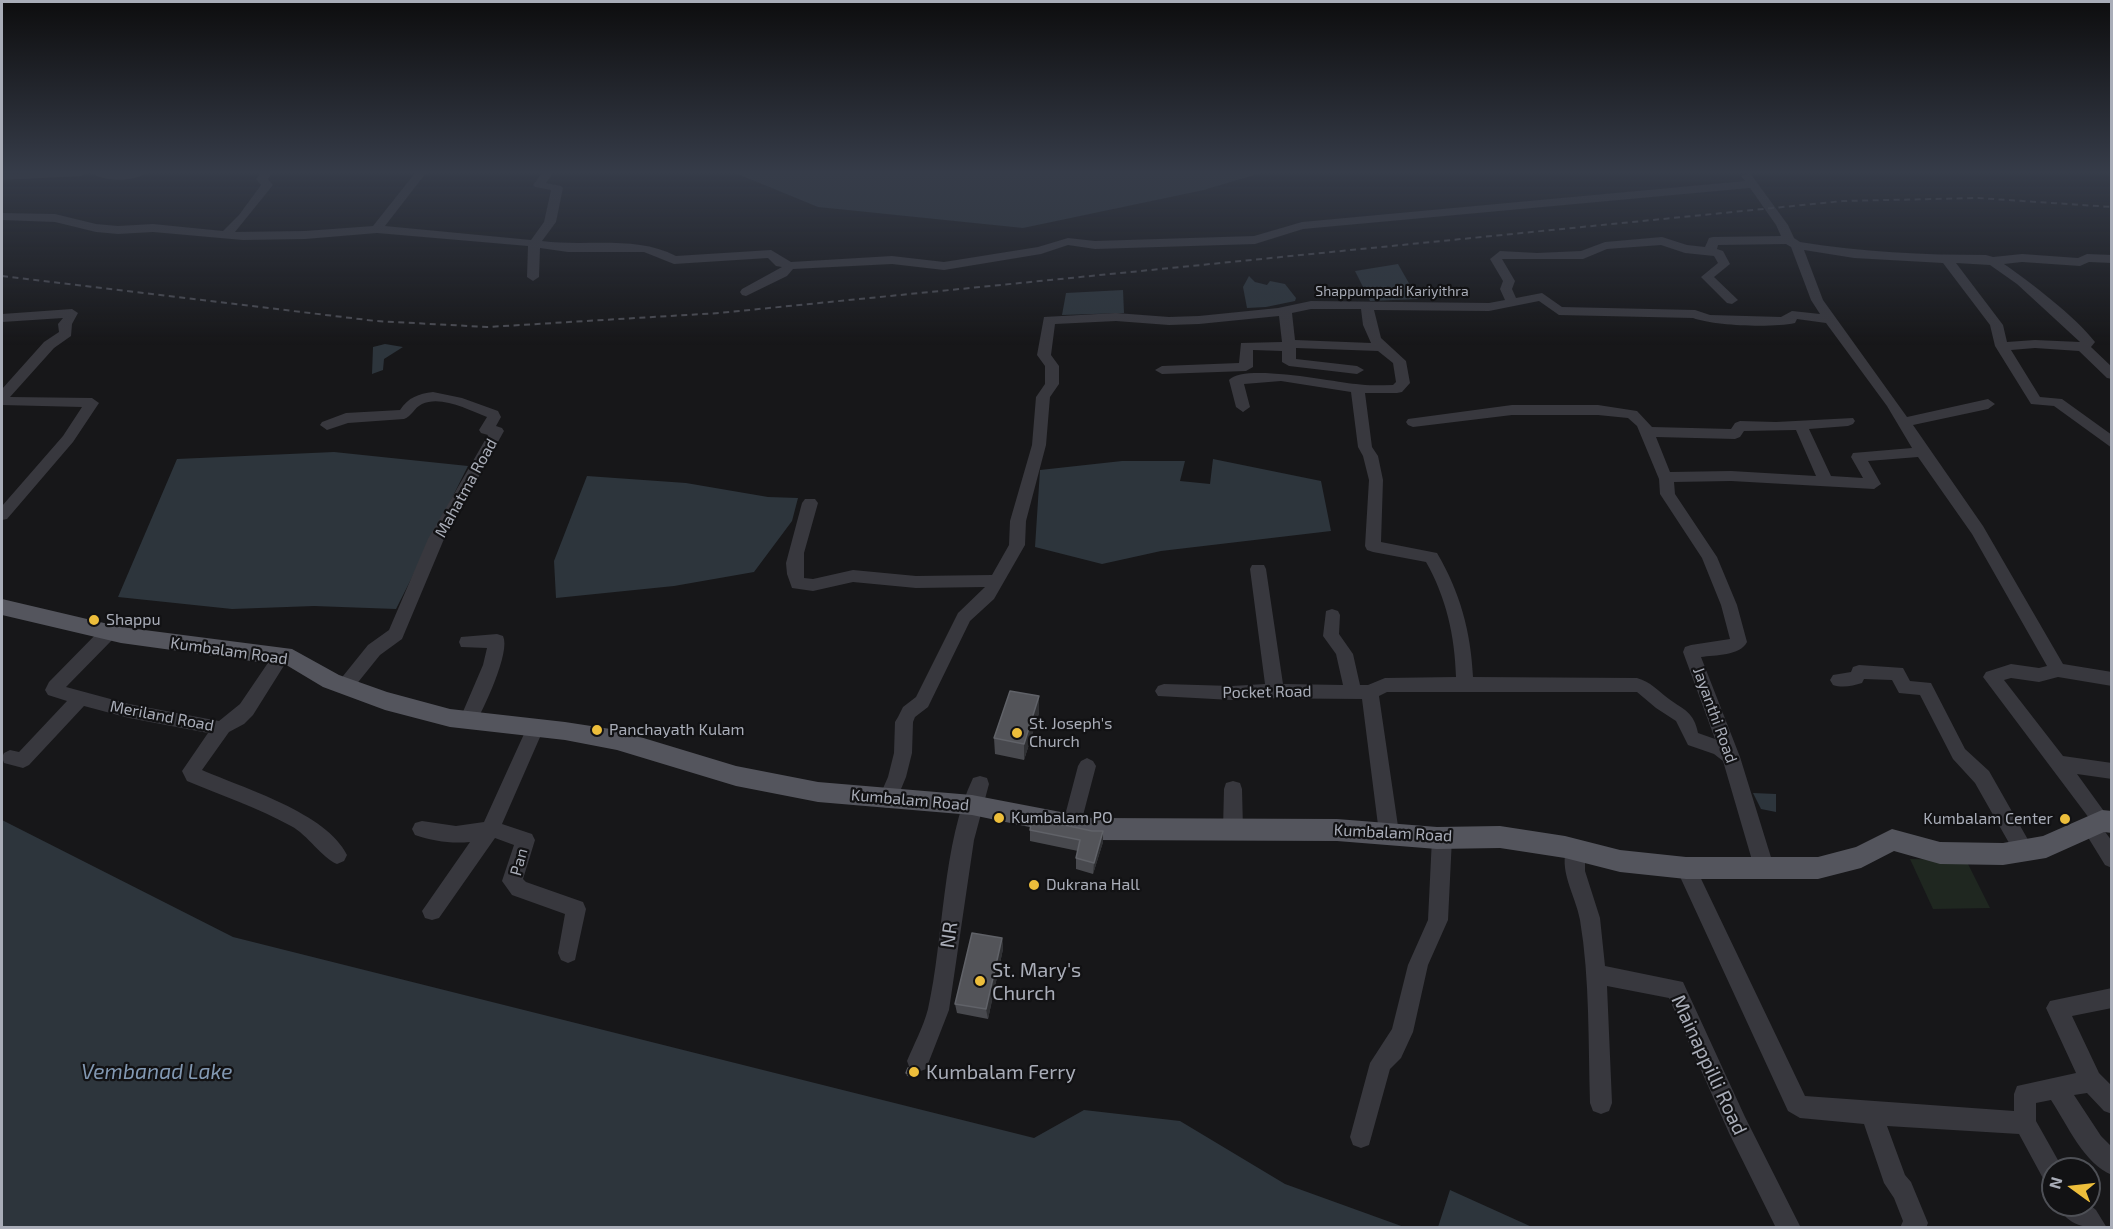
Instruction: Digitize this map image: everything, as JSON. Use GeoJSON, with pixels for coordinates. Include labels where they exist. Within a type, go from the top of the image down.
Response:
{"type":"FeatureCollection","features":[{"type":"Feature","properties":{"kind":"main road","name":"Kumbalam Road"},"geometry":{"type":"LineString","coordinates":[[2,607],[109,632],[205,648],[292,658],[331,681],[385,702],[468,721],[565,730],[617,740],[748,779],[818,792],[887,800],[976,795],[1092,829],[1337,830],[1442,838],[1500,837],[1575,850],[1620,861],[1686,868],[1818,868],[1861,857],[1892,840],[1940,854],[2003,854],[2046,847],[2101,823]]}},
{"type":"Feature","properties":{"kind":"street"},"geometry":{"type":"LineString","coordinates":[[187,230],[243,236],[305,236],[363,230]]}},
{"type":"Feature","properties":{"kind":"street"},"geometry":{"type":"LineString","coordinates":[[394,230],[490,238],[568,248],[644,248],[659,252],[674,260],[771,254],[780,263],[790,266],[891,260],[944,266],[1041,250],[1055,243],[1077,241],[1095,245],[1254,240],[1287,230]]}},
{"type":"Feature","properties":{"kind":"street"},"geometry":{"type":"LineString","coordinates":[[534,277],[534,244],[544,230]]}},
{"type":"Feature","properties":{"kind":"street"},"geometry":{"type":"LineString","coordinates":[[1785,230],[1817,300],[1905,422],[1922,452],[1978,530],[2058,670]]}},
{"type":"Feature","properties":{"kind":"street"},"geometry":{"type":"LineString","coordinates":[[1512,303],[1506,289],[1509,281],[1496,259],[1500,255],[1537,257],[1582,255],[1605,246],[1662,241],[1685,249],[1710,250],[1719,254],[1724,264],[1707,277],[1732,300]]}},
{"type":"Feature","properties":{"kind":"street"},"geometry":{"type":"LineString","coordinates":[[1710,250],[1713,241],[1792,242],[1854,254],[1981,258],[1994,261],[2022,258],[2080,262],[2087,258],[2112,259]]}},
{"type":"Feature","properties":{"kind":"street"},"geometry":{"type":"LineString","coordinates":[[1946,258],[1996,325],[2002,346],[2036,401],[2057,402],[2112,443]]}},
{"type":"Feature","properties":{"kind":"street"},"geometry":{"type":"LineString","coordinates":[[1994,261],[2021,281],[2088,342],[2083,346],[2036,344],[2002,346]]}},
{"type":"Feature","properties":{"kind":"street"},"geometry":{"type":"LineString","coordinates":[[746,292],[783,273],[790,266]]}},
{"type":"Feature","properties":{"kind":"street","name":"Shappumpadi Kariyithra"},"geometry":{"type":"LineString","coordinates":[[996,581],[1017,545],[1018,521],[1039,445],[1043,397],[1052,384],[1052,366],[1044,356],[1049,320],[1116,317],[1169,321],[1199,320],[1311,305],[1477,307],[1542,297],[1559,311],[1695,315],[1720,320],[1781,321],[1790,320],[1792,315],[1829,319]]}},
{"type":"Feature","properties":{"kind":"street"},"geometry":{"type":"LineString","coordinates":[[1243,407],[1236,380],[1281,377],[1357,389],[1397,389],[1403,383],[1399,361],[1379,347],[1368,325],[1367,307]]}},
{"type":"Feature","properties":{"kind":"street"},"geometry":{"type":"LineString","coordinates":[[1285,310],[1289,362],[1357,370]]}},
{"type":"Feature","properties":{"kind":"street"},"geometry":{"type":"LineString","coordinates":[[2,318],[72,313],[65,324],[66,333],[49,345],[2,399]]}},
{"type":"Feature","properties":{"kind":"street"},"geometry":{"type":"LineString","coordinates":[[1162,370],[1246,367],[1246,346],[1280,347],[1289,344],[1379,347]]}},
{"type":"Feature","properties":{"kind":"street"},"geometry":{"type":"LineString","coordinates":[[2083,346],[2112,375]]}},
{"type":"Feature","properties":{"kind":"street"},"geometry":{"type":"LineString","coordinates":[[1357,389],[1365,447],[1372,454],[1377,491],[1373,546],[1431,557],[1438,568],[1456,612],[1464,647],[1465,684]]}},
{"type":"Feature","properties":{"kind":"street","name":"Mahatma Road"},"geometry":{"type":"LineString","coordinates":[[327,424],[346,418],[404,414],[408,407],[420,398],[435,396],[493,414],[494,417],[486,430],[497,431],[436,539],[396,634],[384,640],[374,649],[345,686]]}},
{"type":"Feature","properties":{"kind":"street"},"geometry":{"type":"LineString","coordinates":[[2,399],[92,403],[68,439],[2,515]]}},
{"type":"Feature","properties":{"kind":"street"},"geometry":{"type":"LineString","coordinates":[[1905,422],[1988,404]]}},
{"type":"Feature","properties":{"kind":"street","name":"Jayanthi Road"},"geometry":{"type":"LineString","coordinates":[[1413,422],[1512,410],[1598,410],[1632,414],[1643,424],[1665,477],[1668,494],[1709,557],[1729,605],[1739,642],[1728,647],[1691,652],[1731,757],[1764,867]]}},
{"type":"Feature","properties":{"kind":"street"},"geometry":{"type":"LineString","coordinates":[[1646,432],[1735,434],[1740,426],[1776,427],[1848,421]]}},
{"type":"Feature","properties":{"kind":"street"},"geometry":{"type":"LineString","coordinates":[[1800,424],[1825,480]]}},
{"type":"Feature","properties":{"kind":"street"},"geometry":{"type":"LineString","coordinates":[[1665,477],[1731,476],[1874,484],[1858,457],[1922,452]]}},
{"type":"Feature","properties":{"kind":"street"},"geometry":{"type":"LineString","coordinates":[[810,503],[808,516],[794,556],[794,573],[798,584],[813,585],[853,576],[915,582],[996,581]]}},
{"type":"Feature","properties":{"kind":"street"},"geometry":{"type":"LineString","coordinates":[[1258,569],[1275,691]]}},
{"type":"Feature","properties":{"kind":"street"},"geometry":{"type":"LineString","coordinates":[[887,800],[897,777],[903,753],[904,722],[909,712],[922,702],[964,617],[988,595],[996,581]]}},
{"type":"Feature","properties":{"kind":"street"},"geometry":{"type":"LineString","coordinates":[[1332,615],[1331,636],[1339,642],[1361,692],[1389,833]]}},
{"type":"Feature","properties":{"kind":"street","name":"Meriland Road"},"geometry":{"type":"LineString","coordinates":[[109,632],[54,690],[129,711],[222,728],[228,727],[240,718],[282,656]]}},
{"type":"Feature","properties":{"kind":"street"},"geometry":{"type":"LineString","coordinates":[[467,642],[497,641],[492,665],[468,721]]}},
{"type":"Feature","properties":{"kind":"street"},"geometry":{"type":"LineString","coordinates":[[2112,679],[2058,670],[2039,675],[2011,671],[1992,677],[2101,823],[2112,859]]}},
{"type":"Feature","properties":{"kind":"street"},"geometry":{"type":"LineString","coordinates":[[1839,680],[1856,678],[1859,672],[1897,673],[1905,688],[1925,688],[1959,753],[1982,777],[2024,850]]}},
{"type":"Feature","properties":{"kind":"street","name":"Pocket Road"},"geometry":{"type":"LineString","coordinates":[[1164,691],[1361,692],[1385,686],[1637,685],[1649,688],[1660,702],[1671,707],[1686,720],[1690,736],[1695,740],[1720,746],[1731,757]]}},
{"type":"Feature","properties":{"kind":"street"},"geometry":{"type":"LineString","coordinates":[[10,758],[23,760],[78,701],[78,697]]}},
{"type":"Feature","properties":{"kind":"street"},"geometry":{"type":"LineString","coordinates":[[222,728],[191,771],[194,775],[298,820],[317,833],[337,855]]}},
{"type":"Feature","properties":{"kind":"street"},"geometry":{"type":"LineString","coordinates":[[432,911],[491,828],[535,728]]}},
{"type":"Feature","properties":{"kind":"street"},"geometry":{"type":"LineString","coordinates":[[2057,763],[2112,771]]}},
{"type":"Feature","properties":{"kind":"street"},"geometry":{"type":"LineString","coordinates":[[1072,823],[1088,766]]}},
{"type":"Feature","properties":{"kind":"street"},"geometry":{"type":"LineString","coordinates":[[1233,789],[1233,829]]}},
{"type":"Feature","properties":{"kind":"street","name":"NR"},"geometry":{"type":"LineString","coordinates":[[918,1061],[938,1012],[960,862],[976,795]]}},
{"type":"Feature","properties":{"kind":"street"},"geometry":{"type":"LineString","coordinates":[[422,829],[443,835],[460,835],[491,828]]}},
{"type":"Feature","properties":{"kind":"street","name":"Pan"},"geometry":{"type":"LineString","coordinates":[[491,828],[525,840],[512,881],[519,889],[576,909],[568,952]]}},
{"type":"Feature","properties":{"kind":"street"},"geometry":{"type":"LineString","coordinates":[[1361,1137],[1381,1063],[1393,1050],[1402,1032],[1418,965],[1438,920],[1442,838]]}},
{"type":"Feature","properties":{"kind":"street"},"geometry":{"type":"LineString","coordinates":[[1575,850],[1575,871],[1590,918],[1596,974],[1601,1103]]}},
{"type":"Feature","properties":{"kind":"street"},"geometry":{"type":"LineString","coordinates":[[1686,868],[1796,1103],[1800,1107],[1871,1114],[2025,1123]]}},
{"type":"Feature","properties":{"kind":"street","name":"Mainappilli Road"},"geometry":{"type":"LineString","coordinates":[[1596,974],[1676,989],[1737,1125],[1789,1227]]}},
{"type":"Feature","properties":{"kind":"street"},"geometry":{"type":"LineString","coordinates":[[2112,998],[2057,1008],[2091,1081],[2112,1103]]}},
{"type":"Feature","properties":{"kind":"street"},"geometry":{"type":"LineString","coordinates":[[2044,1157],[2025,1123],[2025,1094],[2091,1081]]}},
{"type":"Feature","properties":{"kind":"street"},"geometry":{"type":"LineString","coordinates":[[2056,1088],[2093,1144],[2112,1164]]}},
{"type":"Feature","properties":{"kind":"street"},"geometry":{"type":"LineString","coordinates":[[1871,1114],[1896,1183],[1903,1190],[1916,1223],[1912,1227]]}},
{"type":"Feature","properties":{"kind":"shaded area"},"geometry":{"type":"Polygon","coordinates":[[[1910,859],[1966,860],[1990,908],[1933,909],[1910,859]]]}},
{"type":"Feature","properties":{"kind":"water"},"geometry":{"type":"Polygon","coordinates":[[[1398,264],[1418,299],[1370,301],[1355,271],[1398,264]]]}},
{"type":"Feature","properties":{"kind":"water"},"geometry":{"type":"Polygon","coordinates":[[[1249,276],[1255,282],[1267,285],[1270,281],[1285,284],[1296,298],[1295,301],[1247,308],[1243,287],[1249,276]]]}},
{"type":"Feature","properties":{"kind":"water"},"geometry":{"type":"Polygon","coordinates":[[[1123,290],[1124,313],[1062,315],[1066,293],[1123,290]]]}},
{"type":"Feature","properties":{"kind":"water"},"geometry":{"type":"Polygon","coordinates":[[[385,344],[403,347],[384,359],[383,370],[372,374],[373,347],[385,344]]]}},
{"type":"Feature","properties":{"kind":"water"},"geometry":{"type":"Polygon","coordinates":[[[334,452],[468,466],[396,609],[314,606],[232,609],[118,597],[177,459],[334,452]]]}},
{"type":"Feature","properties":{"kind":"water"},"geometry":{"type":"Polygon","coordinates":[[[1213,459],[1321,481],[1331,531],[1161,551],[1102,564],[1035,547],[1040,470],[1122,461],[1185,461],[1180,481],[1210,484],[1213,459]]]}},
{"type":"Feature","properties":{"kind":"water"},"geometry":{"type":"Polygon","coordinates":[[[587,476],[686,483],[768,497],[798,498],[792,521],[754,572],[674,586],[556,598],[554,561],[587,476]]]}},
{"type":"Feature","properties":{"kind":"water"},"geometry":{"type":"Polygon","coordinates":[[[1753,793],[1776,794],[1776,812],[1761,809],[1753,793]]]}},
{"type":"Feature","properties":{"kind":"water","name":"Vembanad Lake"},"geometry":{"type":"Polygon","coordinates":[[[2,820],[233,937],[1034,1138],[1084,1110],[1180,1121],[1285,1184],[1404,1227],[2,1227],[2,820]]]}},
{"type":"Feature","properties":{"kind":"water"},"geometry":{"type":"Polygon","coordinates":[[[1450,1190],[1532,1227],[1438,1227],[1450,1190]]]}},
{"type":"Feature","properties":{"kind":"building"},"geometry":{"type":"Polygon","coordinates":[[[1010,691],[1039,696],[1024,744],[994,738],[1010,691]]]}},
{"type":"Feature","properties":{"kind":"building"},"geometry":{"type":"Polygon","coordinates":[[[1032,818],[1092,831],[1103,831],[1094,863],[1076,858],[1080,840],[1030,830],[1032,818]]]}},
{"type":"Feature","properties":{"kind":"building","name":"St. Mary's Church"},"geometry":{"type":"Polygon","coordinates":[[[972,933],[1002,938],[986,1009],[955,1004],[972,933]]]}},
{"type":"Feature","properties":{"kind":"building"},"geometry":{"type":"Polygon","coordinates":[[[908,1068],[917,1071],[916,1075],[906,1073],[908,1068]]]}},
{"type":"Feature","properties":{"kind":"railway"},"geometry":{"type":"LineString","coordinates":[[2,276],[376,321],[487,327],[719,313],[1548,230]]}},
{"type":"Feature","properties":{"kind":"place","name":"Shappu"},"geometry":{"type":"Point","coordinates":[94,620]}},
{"type":"Feature","properties":{"kind":"place","name":"Panchayath Kulam"},"geometry":{"type":"Point","coordinates":[597,730]}},
{"type":"Feature","properties":{"kind":"place","name":"St. Joseph's Church"},"geometry":{"type":"Point","coordinates":[1017,733]}},
{"type":"Feature","properties":{"kind":"place","name":"Kumbalam PO"},"geometry":{"type":"Point","coordinates":[999,818]}},
{"type":"Feature","properties":{"kind":"place","name":"Kumbalam Center"},"geometry":{"type":"Point","coordinates":[2065,819]}},
{"type":"Feature","properties":{"kind":"place","name":"Dukrana Hall"},"geometry":{"type":"Point","coordinates":[1034,885]}},
{"type":"Feature","properties":{"kind":"place","name":"St. Mary's Church"},"geometry":{"type":"Point","coordinates":[980,981]}},
{"type":"Feature","properties":{"kind":"place","name":"Kumbalam Ferry"},"geometry":{"type":"Point","coordinates":[914,1072]}}]}
